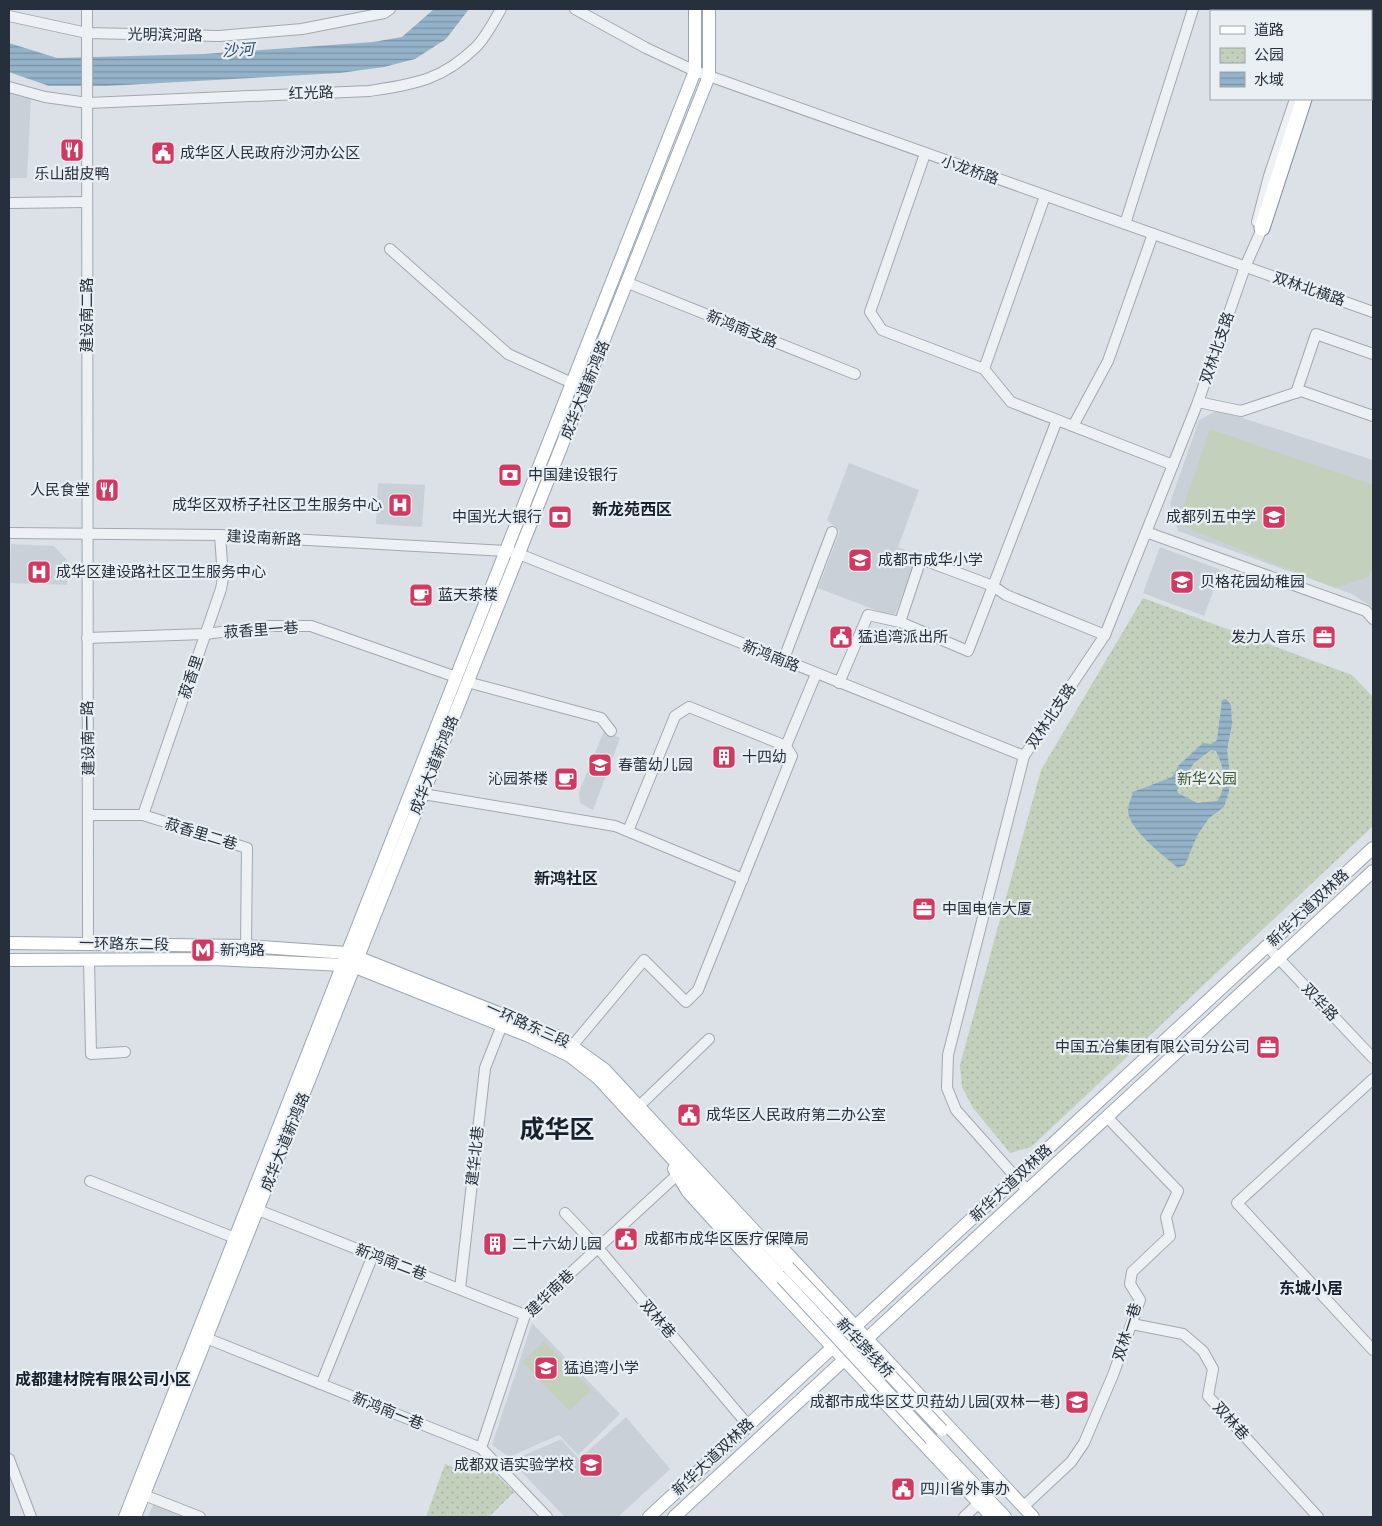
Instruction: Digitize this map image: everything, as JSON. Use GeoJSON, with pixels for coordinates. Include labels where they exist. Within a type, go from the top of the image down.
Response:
{"type":"FeatureCollection","features":[{"type":"Feature","properties":{"kind":"highway"},"geometry":{"type":"LineString","coordinates":[[1262,228],[1277,177],[1304,100]]}},
{"type":"Feature","properties":{"kind":"main road","name":"成华大道新鸿路"},"geometry":{"type":"LineString","coordinates":[[125,1517],[235,1238],[351,960],[423,794],[506,551],[696,71],[695,9]]}},
{"type":"Feature","properties":{"kind":"main road","name":"成华大道新鸿路"},"geometry":{"type":"LineString","coordinates":[[135,1517],[258,1210],[351,960],[461,680],[519,554],[709,76],[709,9]]}},
{"type":"Feature","properties":{"kind":"main road","name":"新华大道双林路"},"geometry":{"type":"LineString","coordinates":[[649,1517],[1373,848]]}},
{"type":"Feature","properties":{"kind":"main road","name":"新华大道双林路"},"geometry":{"type":"LineString","coordinates":[[674,1517],[1373,871]]}},
{"type":"Feature","properties":{"kind":"main road","name":"一环路东二段"},"geometry":{"type":"LineString","coordinates":[[9,943],[246,946],[351,960]]}},
{"type":"Feature","properties":{"kind":"main road","name":"一环路东二段"},"geometry":{"type":"LineString","coordinates":[[9,960],[215,958],[351,960]]}},
{"type":"Feature","properties":{"kind":"main road","name":"一环路东三段"},"geometry":{"type":"LineString","coordinates":[[351,960],[553,1047],[587,1069],[663,1142]]}},
{"type":"Feature","properties":{"kind":"main road","name":"一环路东三段"},"geometry":{"type":"LineString","coordinates":[[351,960],[534,1026],[573,1045],[605,1070],[638,1106],[663,1142]]}},
{"type":"Feature","properties":{"kind":"main road"},"geometry":{"type":"LineString","coordinates":[[663,1142],[688,1192],[843,1361],[992,1517]]}},
{"type":"Feature","properties":{"kind":"main road"},"geometry":{"type":"LineString","coordinates":[[663,1142],[785,1272]]}},
{"type":"Feature","properties":{"kind":"main road"},"geometry":{"type":"LineString","coordinates":[[663,1142],[716,1179],[856,1326],[1024,1512],[1033,1517]]}},
{"type":"Feature","properties":{"kind":"main road","name":"新华跨线桥"},"geometry":{"type":"LineString","coordinates":[[785,1272],[1024,1512]]}},
{"type":"Feature","properties":{"kind":"main road","name":"新华跨线桥"},"geometry":{"type":"LineString","coordinates":[[785,1272],[932,1438],[1005,1517]]}},
{"type":"Feature","properties":{"kind":"street","name":"建设南二路"},"geometry":{"type":"LineString","coordinates":[[87,9],[87,534]]}},
{"type":"Feature","properties":{"kind":"street","name":"光明滨河路"},"geometry":{"type":"LineString","coordinates":[[9,16],[87,33],[219,36],[302,29],[384,13],[390,9]]}},
{"type":"Feature","properties":{"kind":"street","name":"红光路"},"geometry":{"type":"LineString","coordinates":[[9,87],[44,97],[88,100],[368,91],[414,84],[438,76],[477,46],[502,9]]}},
{"type":"Feature","properties":{"kind":"street","name":"小龙桥路"},"geometry":{"type":"LineString","coordinates":[[575,9],[592,13],[646,48],[696,71],[1245,267]]}},
{"type":"Feature","properties":{"kind":"street"},"geometry":{"type":"LineString","coordinates":[[1125,224],[1193,9]]}},
{"type":"Feature","properties":{"kind":"street"},"geometry":{"type":"LineString","coordinates":[[1245,267],[1269,176],[1295,100]]}},
{"type":"Feature","properties":{"kind":"street"},"geometry":{"type":"LineString","coordinates":[[1245,267],[1284,179],[1311,100]]}},
{"type":"Feature","properties":{"kind":"street"},"geometry":{"type":"LineString","coordinates":[[925,154],[870,312],[882,330],[984,368],[1011,402],[1173,465]]}},
{"type":"Feature","properties":{"kind":"street"},"geometry":{"type":"LineString","coordinates":[[984,368],[1045,196]]}},
{"type":"Feature","properties":{"kind":"street"},"geometry":{"type":"LineString","coordinates":[[9,203],[88,202]]}},
{"type":"Feature","properties":{"kind":"street"},"geometry":{"type":"LineString","coordinates":[[1073,426],[1108,361],[1153,234]]}},
{"type":"Feature","properties":{"kind":"street"},"geometry":{"type":"LineString","coordinates":[[390,249],[508,354],[572,382]]}},
{"type":"Feature","properties":{"kind":"street","name":"双林北横路"},"geometry":{"type":"LineString","coordinates":[[1245,267],[1373,312]]}},
{"type":"Feature","properties":{"kind":"street","name":"双林北支路"},"geometry":{"type":"LineString","coordinates":[[1028,1191],[956,1110],[947,1088],[948,1055],[1024,756],[1105,635],[1198,402],[1245,267]]}},
{"type":"Feature","properties":{"kind":"street","name":"新鸿南支路"},"geometry":{"type":"LineString","coordinates":[[628,282],[855,374]]}},
{"type":"Feature","properties":{"kind":"street"},"geometry":{"type":"LineString","coordinates":[[1296,393],[1316,334],[1373,354]]}},
{"type":"Feature","properties":{"kind":"street"},"geometry":{"type":"LineString","coordinates":[[1198,402],[1241,411],[1301,391],[1373,416]]}},
{"type":"Feature","properties":{"kind":"street"},"geometry":{"type":"LineString","coordinates":[[839,683],[868,615],[900,622],[968,651],[1057,420]]}},
{"type":"Feature","properties":{"kind":"street","name":"建设南新路"},"geometry":{"type":"LineString","coordinates":[[9,532],[220,535],[506,551],[519,554]]}},
{"type":"Feature","properties":{"kind":"street"},"geometry":{"type":"LineString","coordinates":[[783,661],[832,532]]}},
{"type":"Feature","properties":{"kind":"street"},"geometry":{"type":"LineString","coordinates":[[1146,532],[1366,611],[1373,619]]}},
{"type":"Feature","properties":{"kind":"street","name":"建设南一路"},"geometry":{"type":"LineString","coordinates":[[87,534],[88,943]]}},
{"type":"Feature","properties":{"kind":"street","name":"菽香里"},"geometry":{"type":"LineString","coordinates":[[143,816],[223,578],[220,535]]}},
{"type":"Feature","properties":{"kind":"street","name":"新鸿南路"},"geometry":{"type":"LineString","coordinates":[[519,554],[1024,756]]}},
{"type":"Feature","properties":{"kind":"street"},"geometry":{"type":"LineString","coordinates":[[900,622],[921,559],[993,586],[1006,595],[1105,635]]}},
{"type":"Feature","properties":{"kind":"street","name":"菽香里一巷"},"geometry":{"type":"LineString","coordinates":[[87,638],[205,634],[270,626],[311,626],[461,680],[601,718],[610,731]]}},
{"type":"Feature","properties":{"kind":"street"},"geometry":{"type":"LineString","coordinates":[[786,746],[816,674]]}},
{"type":"Feature","properties":{"kind":"street"},"geometry":{"type":"LineString","coordinates":[[573,1045],[644,960],[686,1002],[698,990],[792,756],[786,746],[689,707],[675,716],[628,831]]}},
{"type":"Feature","properties":{"kind":"street"},"geometry":{"type":"LineString","coordinates":[[423,794],[614,826],[743,880]]}},
{"type":"Feature","properties":{"kind":"street","name":"菽香里二巷"},"geometry":{"type":"LineString","coordinates":[[89,815],[143,816],[247,848],[246,946]]}},
{"type":"Feature","properties":{"kind":"street","name":"双华路"},"geometry":{"type":"LineString","coordinates":[[1268,946],[1373,1058]]}},
{"type":"Feature","properties":{"kind":"street"},"geometry":{"type":"LineString","coordinates":[[89,960],[91,1054],[125,1052]]}},
{"type":"Feature","properties":{"kind":"street","name":"建华北巷"},"geometry":{"type":"LineString","coordinates":[[460,1289],[485,1068],[502,1025]]}},
{"type":"Feature","properties":{"kind":"street"},"geometry":{"type":"LineString","coordinates":[[638,1106],[709,1039]]}},
{"type":"Feature","properties":{"kind":"street"},"geometry":{"type":"LineString","coordinates":[[1373,1079],[1237,1204],[1373,1350]]}},
{"type":"Feature","properties":{"kind":"street","name":"双林一巷"},"geometry":{"type":"LineString","coordinates":[[1024,1512],[1071,1462],[1084,1443],[1113,1375],[1140,1300],[1130,1284],[1132,1272],[1170,1236],[1166,1218],[1178,1191],[1107,1117]]}},
{"type":"Feature","properties":{"kind":"street","name":"建华南巷"},"geometry":{"type":"LineString","coordinates":[[481,1448],[525,1315],[678,1175]]}},
{"type":"Feature","properties":{"kind":"street"},"geometry":{"type":"LineString","coordinates":[[90,1181],[235,1238]]}},
{"type":"Feature","properties":{"kind":"street","name":"新鸿南二巷"},"geometry":{"type":"LineString","coordinates":[[258,1210],[525,1315]]}},
{"type":"Feature","properties":{"kind":"street","name":"双林巷"},"geometry":{"type":"LineString","coordinates":[[565,1213],[598,1248],[748,1425]]}},
{"type":"Feature","properties":{"kind":"street"},"geometry":{"type":"LineString","coordinates":[[321,1384],[373,1256]]}},
{"type":"Feature","properties":{"kind":"street","name":"双林巷"},"geometry":{"type":"LineString","coordinates":[[1132,1324],[1183,1334],[1203,1351],[1213,1369],[1208,1396],[1318,1517]]}},
{"type":"Feature","properties":{"kind":"street","name":"新鸿南一巷"},"geometry":{"type":"LineString","coordinates":[[206,1338],[481,1448],[547,1517]]}},
{"type":"Feature","properties":{"kind":"street"},"geometry":{"type":"LineString","coordinates":[[9,1459],[31,1517]]}},
{"type":"Feature","properties":{"kind":"street"},"geometry":{"type":"LineString","coordinates":[[144,1495],[200,1517]]}},
{"type":"Feature","properties":{"kind":"street"},"geometry":{"type":"LineString","coordinates":[[964,1517],[979,1503]]}},
{"type":"Feature","properties":{"kind":"shaded area"},"geometry":{"type":"Polygon","coordinates":[[[9,92],[31,98],[27,178],[9,178],[9,92]]]}},
{"type":"Feature","properties":{"kind":"shaded area","name":"成都列五中学"},"geometry":{"type":"Polygon","coordinates":[[[1218,410],[1373,460],[1373,608],[1352,594],[1178,531],[1170,503],[1199,420],[1218,410]]]}},
{"type":"Feature","properties":{"kind":"shaded area"},"geometry":{"type":"Polygon","coordinates":[[[849,463],[919,490],[898,547],[918,555],[894,617],[818,588],[840,531],[827,520],[849,463]]]}},
{"type":"Feature","properties":{"kind":"shaded area","name":"成华区双桥子社区卫生服务中心"},"geometry":{"type":"Polygon","coordinates":[[[378,483],[425,485],[422,527],[376,524],[378,483]]]}},
{"type":"Feature","properties":{"kind":"shaded area","name":"成华区建设路社区卫生服务中心"},"geometry":{"type":"Polygon","coordinates":[[[11,544],[54,546],[67,560],[67,585],[10,583],[11,544]]]}},
{"type":"Feature","properties":{"kind":"shaded area","name":"贝格花园幼稚园"},"geometry":{"type":"Polygon","coordinates":[[[1160,547],[1221,570],[1204,616],[1143,593],[1160,547]]]}},
{"type":"Feature","properties":{"kind":"shaded area","name":"春蕾幼儿园"},"geometry":{"type":"Polygon","coordinates":[[[604,731],[620,738],[593,810],[580,803],[579,792],[604,731]]]}},
{"type":"Feature","properties":{"kind":"shaded area","name":"猛追湾小学"},"geometry":{"type":"Polygon","coordinates":[[[532,1323],[620,1414],[578,1455],[559,1435],[509,1457],[492,1445],[532,1323]]]}},
{"type":"Feature","properties":{"kind":"shaded area","name":"成都双语实验学校"},"geometry":{"type":"Polygon","coordinates":[[[626,1417],[670,1469],[618,1517],[565,1517],[511,1461],[561,1439],[579,1459],[626,1417]]]}},
{"type":"Feature","properties":{"kind":"shaded area"},"geometry":{"type":"Polygon","coordinates":[[[154,1503],[187,1517],[148,1517],[154,1503]]]}},
{"type":"Feature","properties":{"kind":"green space","name":"成都列五中学"},"geometry":{"type":"Polygon","coordinates":[[[1210,429],[1373,485],[1373,568],[1368,577],[1335,588],[1185,527],[1182,511],[1210,429]]]}},
{"type":"Feature","properties":{"kind":"green space","name":"新华公园"},"geometry":{"type":"Polygon","coordinates":[[[1143,598],[1352,675],[1373,697],[1373,826],[1031,1147],[1010,1153],[973,1108],[962,1087],[960,1065],[1041,770],[1143,598]]]}},
{"type":"Feature","properties":{"kind":"green space"},"geometry":{"type":"Polygon","coordinates":[[[544,1341],[591,1390],[569,1411],[523,1362],[544,1341]]]}},
{"type":"Feature","properties":{"kind":"green space"},"geometry":{"type":"Polygon","coordinates":[[[445,1464],[472,1474],[487,1466],[514,1492],[489,1517],[426,1517],[445,1464]]]}},
{"type":"Feature","properties":{"kind":"water"},"geometry":{"type":"Polygon","coordinates":[[[434,9],[469,9],[446,39],[415,59],[384,67],[340,73],[106,86],[49,86],[9,72],[9,43],[57,58],[204,54],[373,42],[402,37],[434,9]]]}},
{"type":"Feature","properties":{"kind":"water"},"geometry":{"type":"Polygon","coordinates":[[[1226,699],[1231,705],[1232,724],[1227,750],[1230,774],[1229,791],[1224,807],[1209,818],[1197,836],[1185,865],[1178,868],[1137,830],[1129,816],[1129,804],[1133,792],[1172,777],[1179,765],[1203,743],[1212,744],[1217,740],[1222,700],[1226,699]],[[1211,750],[1194,763],[1177,790],[1178,793],[1197,803],[1217,801],[1223,790],[1224,777],[1216,751],[1211,750]]]}},
{"type":"Feature","properties":{"kind":"place","name":"乐山甜皮鸭"},"geometry":{"type":"Point","coordinates":[72,150]}},
{"type":"Feature","properties":{"kind":"place","name":"成华区人民政府沙河办公区"},"geometry":{"type":"Point","coordinates":[163,153]}},
{"type":"Feature","properties":{"kind":"place","name":"中国建设银行"},"geometry":{"type":"Point","coordinates":[510,475]}},
{"type":"Feature","properties":{"kind":"place","name":"人民食堂"},"geometry":{"type":"Point","coordinates":[107,490]}},
{"type":"Feature","properties":{"kind":"place","name":"成华区双桥子社区卫生服务中心"},"geometry":{"type":"Point","coordinates":[400,505]}},
{"type":"Feature","properties":{"kind":"place","name":"中国光大银行"},"geometry":{"type":"Point","coordinates":[560,517]}},
{"type":"Feature","properties":{"kind":"place","name":"成都列五中学"},"geometry":{"type":"Point","coordinates":[1274,517]}},
{"type":"Feature","properties":{"kind":"place","name":"成都市成华小学"},"geometry":{"type":"Point","coordinates":[860,560]}},
{"type":"Feature","properties":{"kind":"place","name":"成华区建设路社区卫生服务中心"},"geometry":{"type":"Point","coordinates":[39,572]}},
{"type":"Feature","properties":{"kind":"place","name":"贝格花园幼稚园"},"geometry":{"type":"Point","coordinates":[1182,582]}},
{"type":"Feature","properties":{"kind":"place","name":"蓝天茶楼"},"geometry":{"type":"Point","coordinates":[421,595]}},
{"type":"Feature","properties":{"kind":"place","name":"猛追湾派出所"},"geometry":{"type":"Point","coordinates":[841,637]}},
{"type":"Feature","properties":{"kind":"place","name":"发力人音乐"},"geometry":{"type":"Point","coordinates":[1324,637]}},
{"type":"Feature","properties":{"kind":"place","name":"十四幼"},"geometry":{"type":"Point","coordinates":[724,757]}},
{"type":"Feature","properties":{"kind":"place","name":"春蕾幼儿园"},"geometry":{"type":"Point","coordinates":[600,765]}},
{"type":"Feature","properties":{"kind":"place","name":"沁园茶楼"},"geometry":{"type":"Point","coordinates":[566,779]}},
{"type":"Feature","properties":{"kind":"place","name":"中国电信大厦"},"geometry":{"type":"Point","coordinates":[924,909]}},
{"type":"Feature","properties":{"kind":"place","name":"新鸿路"},"geometry":{"type":"Point","coordinates":[203,950]}},
{"type":"Feature","properties":{"kind":"place","name":"中国五冶集团有限公司分公司"},"geometry":{"type":"Point","coordinates":[1268,1047]}},
{"type":"Feature","properties":{"kind":"place","name":"成华区人民政府第二办公室"},"geometry":{"type":"Point","coordinates":[689,1115]}},
{"type":"Feature","properties":{"kind":"place","name":"成都市成华区医疗保障局"},"geometry":{"type":"Point","coordinates":[626,1239]}},
{"type":"Feature","properties":{"kind":"place","name":"二十六幼儿园"},"geometry":{"type":"Point","coordinates":[495,1244]}},
{"type":"Feature","properties":{"kind":"place","name":"猛追湾小学"},"geometry":{"type":"Point","coordinates":[546,1368]}},
{"type":"Feature","properties":{"kind":"place","name":"成都市成华区艾贝菈幼儿园(双林一巷)"},"geometry":{"type":"Point","coordinates":[1077,1402]}},
{"type":"Feature","properties":{"kind":"place","name":"成都双语实验学校"},"geometry":{"type":"Point","coordinates":[591,1465]}},
{"type":"Feature","properties":{"kind":"place","name":"四川省外事办"},"geometry":{"type":"Point","coordinates":[903,1489]}},
{"type":"Feature","properties":{"kind":"district","name":"新龙苑西区"},"geometry":{"type":"Point","coordinates":[632,509]}},
{"type":"Feature","properties":{"kind":"district","name":"新鸿社区"},"geometry":{"type":"Point","coordinates":[566,878]}},
{"type":"Feature","properties":{"kind":"district","name":"成华区"},"geometry":{"type":"Point","coordinates":[557,1129]}},
{"type":"Feature","properties":{"kind":"district","name":"东城小居"},"geometry":{"type":"Point","coordinates":[1311,1288]}},
{"type":"Feature","properties":{"kind":"district","name":"成都建材院有限公司小区"},"geometry":{"type":"Point","coordinates":[103,1379]}},
{"type":"Feature","properties":{"kind":"water label","name":"沙河"},"geometry":{"type":"Point","coordinates":[238,50]}}]}
